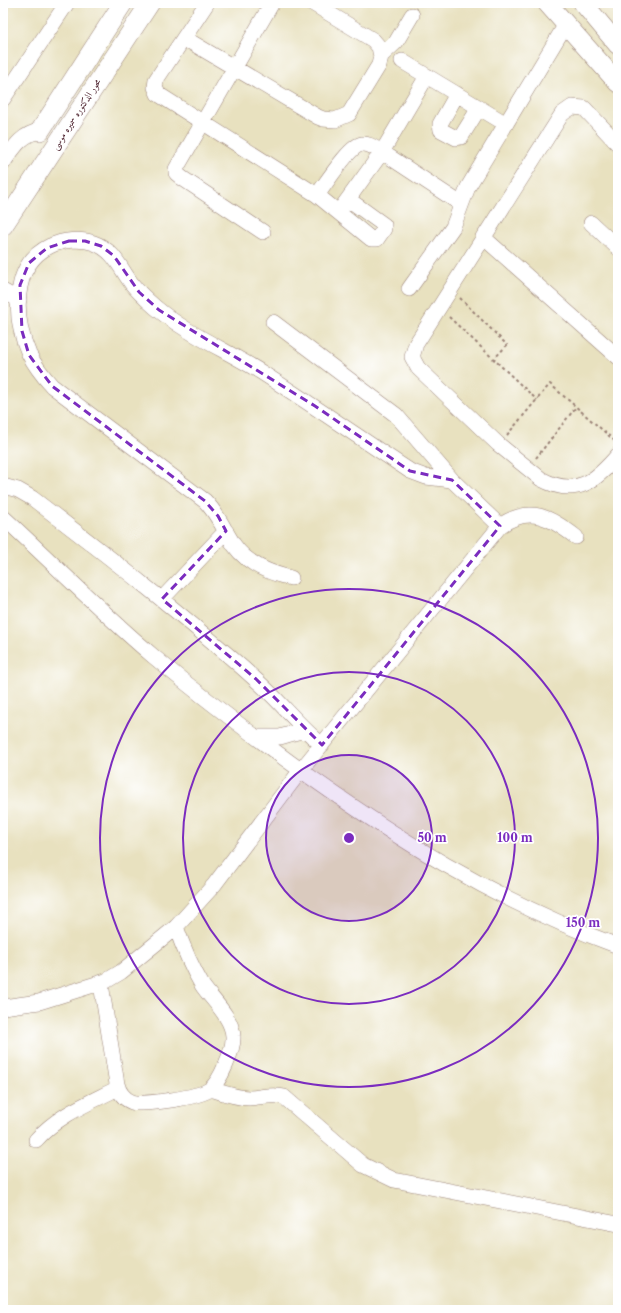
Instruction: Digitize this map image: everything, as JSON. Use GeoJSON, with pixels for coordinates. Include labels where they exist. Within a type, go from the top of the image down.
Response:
{"type":"FeatureCollection","features":[{"type":"Feature","properties":{"kind":"main road"},"geometry":{"type":"LineString","coordinates":[[40,130],[123,3]]}},
{"type":"Feature","properties":{"kind":"main road","name":"محور الدكتوره سميره موسى"},"geometry":{"type":"LineString","coordinates":[[3,226],[150,3]]}},
{"type":"Feature","properties":{"kind":"main road"},"geometry":{"type":"LineString","coordinates":[[547,3],[618,83]]}},
{"type":"Feature","properties":{"kind":"main road"},"geometry":{"type":"LineString","coordinates":[[583,3],[618,45]]}},
{"type":"Feature","properties":{"kind":"street"},"geometry":{"type":"LineString","coordinates":[[3,99],[68,3]]}},
{"type":"Feature","properties":{"kind":"street"},"geometry":{"type":"LineString","coordinates":[[263,232],[176,173],[176,165],[272,3]]}},
{"type":"Feature","properties":{"kind":"street"},"geometry":{"type":"LineString","coordinates":[[184,38],[323,119],[335,120],[349,114],[379,65],[381,56],[379,47],[373,40],[312,3]]}},
{"type":"Feature","properties":{"kind":"street"},"geometry":{"type":"LineString","coordinates":[[200,5],[184,38],[156,80],[155,87],[158,94],[317,195],[371,239],[375,240],[378,238],[384,229],[384,225],[348,199]]}},
{"type":"Feature","properties":{"kind":"street"},"geometry":{"type":"LineString","coordinates":[[381,56],[396,42],[412,15]]}},
{"type":"Feature","properties":{"kind":"street"},"geometry":{"type":"LineString","coordinates":[[408,289],[453,227],[468,187],[566,24]]}},
{"type":"Feature","properties":{"kind":"street"},"geometry":{"type":"LineString","coordinates":[[402,61],[506,124]]}},
{"type":"Feature","properties":{"kind":"street"},"geometry":{"type":"LineString","coordinates":[[338,212],[382,152],[427,76]]}},
{"type":"Feature","properties":{"kind":"street"},"geometry":{"type":"LineString","coordinates":[[457,94],[440,124],[441,130],[456,138],[461,137],[479,108]]}},
{"type":"Feature","properties":{"kind":"street"},"geometry":{"type":"LineString","coordinates":[[618,144],[588,111],[578,107],[566,110],[562,114],[438,308],[414,348],[413,361],[418,368],[498,444],[548,483],[560,487],[581,486],[596,479],[618,454]]}},
{"type":"Feature","properties":{"kind":"street"},"geometry":{"type":"LineString","coordinates":[[3,163],[20,140],[29,134],[40,130]]}},
{"type":"Feature","properties":{"kind":"street"},"geometry":{"type":"LineString","coordinates":[[317,195],[353,148],[358,144],[368,144],[461,204]]}},
{"type":"Feature","properties":{"kind":"street"},"geometry":{"type":"LineString","coordinates":[[591,224],[618,248]]}},
{"type":"Feature","properties":{"kind":"street"},"geometry":{"type":"LineString","coordinates":[[483,237],[618,357]]}},
{"type":"Feature","properties":{"kind":"street"},"geometry":{"type":"LineString","coordinates":[[291,578],[269,572],[250,561],[234,545],[218,516],[205,501],[52,386],[43,377],[32,360],[25,343],[18,300],[22,277],[29,263],[40,252],[54,244],[69,241],[94,243],[101,246],[114,256],[132,283],[148,301],[185,328],[302,398],[410,471],[426,477],[452,480]]}},
{"type":"Feature","properties":{"kind":"street"},"geometry":{"type":"LineString","coordinates":[[3,291],[18,300]]}},
{"type":"Feature","properties":{"kind":"street"},"geometry":{"type":"LineString","coordinates":[[273,322],[396,415],[452,480],[500,526]]}},
{"type":"Feature","properties":{"kind":"street"},"geometry":{"type":"LineString","coordinates":[[3,486],[18,490],[32,498],[162,599],[256,679],[304,730],[322,745]]}},
{"type":"Feature","properties":{"kind":"street"},"geometry":{"type":"LineString","coordinates":[[3,1006],[39,1002],[66,992],[101,984],[121,972],[176,926],[214,885],[302,770],[500,526],[523,515],[539,516],[554,521],[576,536]]}},
{"type":"Feature","properties":{"kind":"street"},"geometry":{"type":"LineString","coordinates":[[3,517],[154,656],[256,737],[375,821],[452,870],[521,905],[618,946]]}},
{"type":"Feature","properties":{"kind":"street"},"geometry":{"type":"LineString","coordinates":[[162,599],[226,531]]}},
{"type":"Feature","properties":{"kind":"street"},"geometry":{"type":"LineString","coordinates":[[256,737],[280,737],[304,730]]}},
{"type":"Feature","properties":{"kind":"street"},"geometry":{"type":"LineString","coordinates":[[101,984],[118,1088],[128,1100],[142,1104],[199,1095],[211,1089],[231,1050],[233,1031],[228,1020],[195,972],[176,926]]}},
{"type":"Feature","properties":{"kind":"street"},"geometry":{"type":"LineString","coordinates":[[36,1140],[50,1126],[65,1115],[118,1088]]}},
{"type":"Feature","properties":{"kind":"street"},"geometry":{"type":"LineString","coordinates":[[211,1089],[237,1097],[251,1098],[274,1095],[284,1098],[363,1165],[394,1180],[618,1224]]}},
{"type":"Feature","properties":{"kind":"path"},"geometry":{"type":"LineString","coordinates":[[450,289],[507,345],[493,360]]}},
{"type":"Feature","properties":{"kind":"path"},"geometry":{"type":"LineString","coordinates":[[438,308],[537,400]]}},
{"type":"Feature","properties":{"kind":"path"},"geometry":{"type":"LineString","coordinates":[[498,444],[550,384],[618,444]]}},
{"type":"Feature","properties":{"kind":"path"},"geometry":{"type":"LineString","coordinates":[[528,468],[576,407]]}},
{"type":"Feature","properties":{"kind":"highlighted area"},"geometry":{"type":"Polygon","coordinates":[[[69,241],[85,241],[101,246],[114,256],[139,292],[159,310],[315,406],[410,471],[452,480],[500,526],[322,745],[256,679],[162,599],[226,531],[218,516],[205,501],[52,386],[29,355],[22,331],[20,285],[29,263],[47,248],[69,241]]]}}]}
